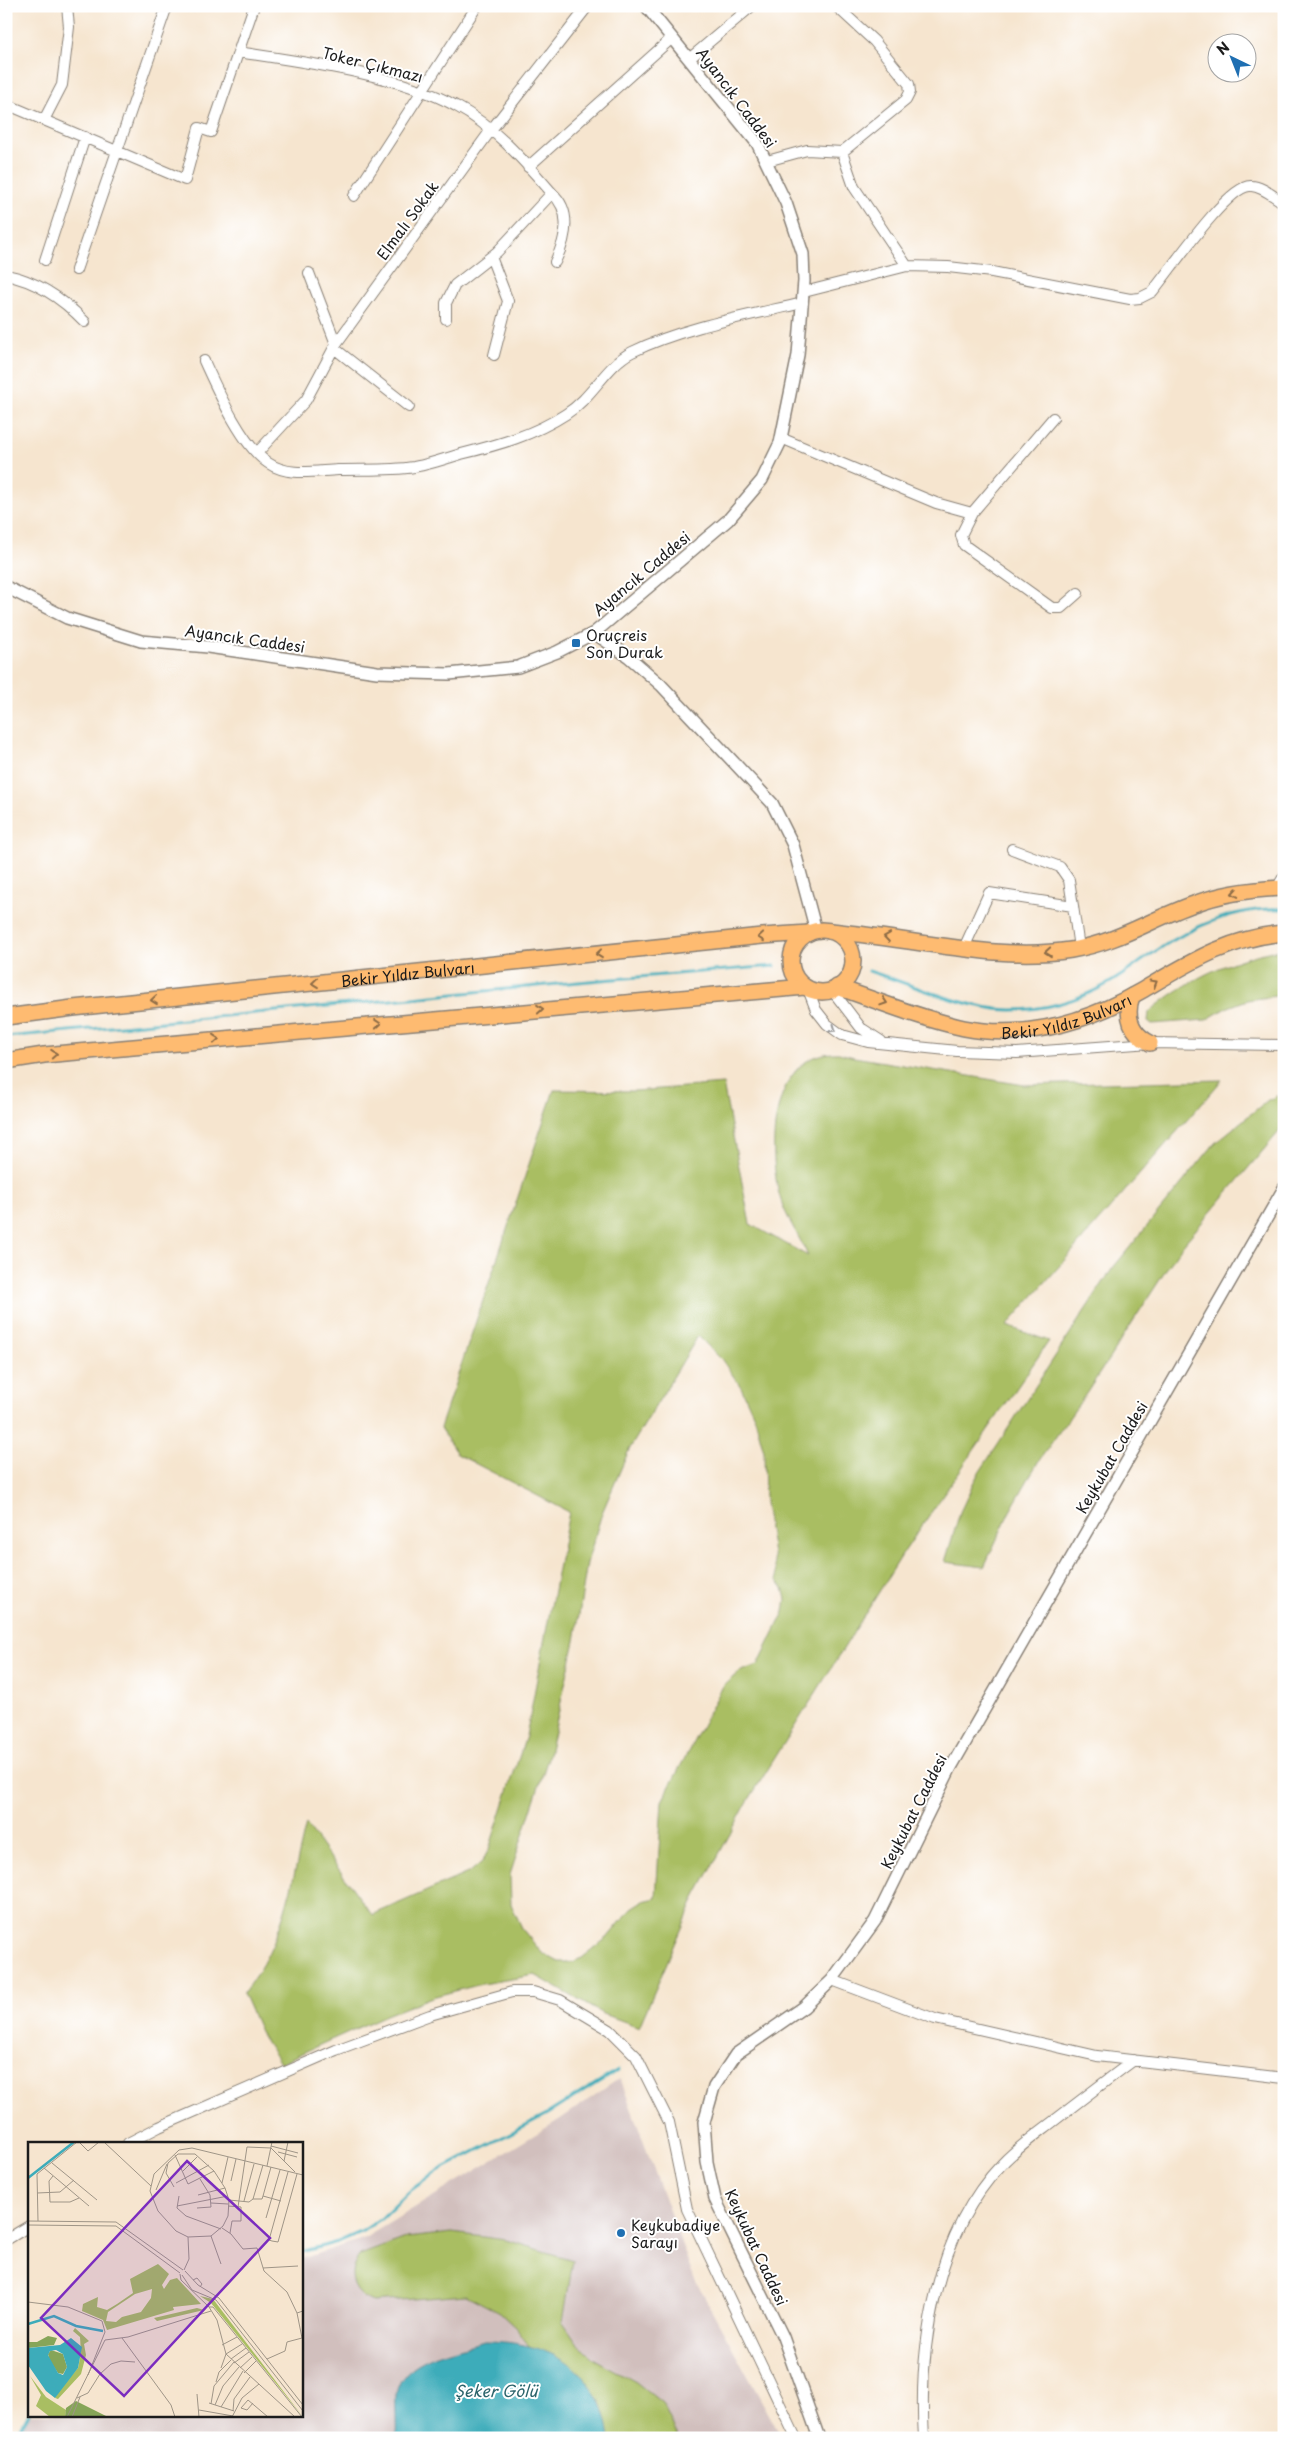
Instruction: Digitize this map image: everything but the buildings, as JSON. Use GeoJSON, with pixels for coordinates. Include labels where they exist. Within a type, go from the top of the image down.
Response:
{"type":"FeatureCollection","features":[{"type":"Feature","properties":{"kind":"main road","name":"Bekir Yıldız Bulvarı"},"geometry":{"type":"LineString","coordinates":[[6,1017],[82,1007],[762,936],[818,932],[870,934],[964,948],[1030,954],[1079,948],[1127,935],[1178,910],[1211,898],[1282,884]]}},
{"type":"Feature","properties":{"kind":"main road"},"geometry":{"type":"LineString","coordinates":[[6,1061],[44,1054],[807,988],[822,992],[835,989],[849,975],[852,955],[842,937],[818,932],[795,947],[792,961],[794,974],[807,988]]}},
{"type":"Feature","properties":{"kind":"main road","name":"Bekir Yıldız Bulvarı"},"geometry":{"type":"LineString","coordinates":[[835,989],[946,1024],[1001,1032],[1038,1030],[1074,1022],[1132,996],[1212,951],[1247,939],[1284,933]]}},
{"type":"Feature","properties":{"kind":"main road"},"geometry":{"type":"LineString","coordinates":[[1132,996],[1129,1014],[1132,1025],[1139,1036],[1150,1043]]}},
{"type":"Feature","properties":{"kind":"street"},"geometry":{"type":"LineString","coordinates":[[44,120],[62,85],[69,27],[67,6]]}},
{"type":"Feature","properties":{"kind":"street"},"geometry":{"type":"LineString","coordinates":[[76,270],[167,6]]}},
{"type":"Feature","properties":{"kind":"street"},"geometry":{"type":"LineString","coordinates":[[6,104],[184,180],[199,128],[211,132],[254,6]]}},
{"type":"Feature","properties":{"kind":"street"},"geometry":{"type":"LineString","coordinates":[[354,196],[420,91],[477,6]]}},
{"type":"Feature","properties":{"kind":"street","name":"Elmalı Sokak"},"geometry":{"type":"LineString","coordinates":[[257,453],[306,400],[335,346],[491,130],[588,6]]}},
{"type":"Feature","properties":{"kind":"street","name":"Ayancık Caddesi"},"geometry":{"type":"LineString","coordinates":[[6,587],[67,618],[141,641],[208,647],[377,672],[449,674],[518,668],[557,652],[594,633],[728,520],[762,480],[775,456],[781,438],[794,378],[803,298],[804,267],[800,240],[786,203],[757,143],[646,6]]}},
{"type":"Feature","properties":{"kind":"street"},"geometry":{"type":"LineString","coordinates":[[689,59],[752,6]]}},
{"type":"Feature","properties":{"kind":"street"},"geometry":{"type":"LineString","coordinates":[[767,161],[807,150],[842,152],[906,100],[910,88],[907,80],[874,42],[836,6]]}},
{"type":"Feature","properties":{"kind":"street"},"geometry":{"type":"LineString","coordinates":[[528,167],[672,38]]}},
{"type":"Feature","properties":{"kind":"street","name":"Toker Çıkmazı"},"geometry":{"type":"LineString","coordinates":[[238,52],[354,73],[420,91],[456,106],[491,130],[561,203],[566,221],[562,245],[555,262]]}},
{"type":"Feature","properties":{"kind":"street"},"geometry":{"type":"LineString","coordinates":[[45,260],[85,137]]}},
{"type":"Feature","properties":{"kind":"street"},"geometry":{"type":"LineString","coordinates":[[842,152],[854,187],[907,266]]}},
{"type":"Feature","properties":{"kind":"street"},"geometry":{"type":"LineString","coordinates":[[204,361],[225,404],[257,453],[275,467],[291,472],[412,467],[515,440],[576,407],[593,391],[614,365],[632,352],[700,329],[907,266],[948,267],[984,271],[1095,294],[1130,299],[1140,298],[1152,292],[1210,217],[1242,188],[1257,187],[1284,202]]}},
{"type":"Feature","properties":{"kind":"street"},"geometry":{"type":"LineString","coordinates":[[446,319],[446,303],[455,285],[491,257],[552,193]]}},
{"type":"Feature","properties":{"kind":"street"},"geometry":{"type":"LineString","coordinates":[[491,257],[508,301],[494,355]]}},
{"type":"Feature","properties":{"kind":"street"},"geometry":{"type":"LineString","coordinates":[[309,273],[335,346],[409,407]]}},
{"type":"Feature","properties":{"kind":"street"},"geometry":{"type":"LineString","coordinates":[[6,275],[25,280],[52,294],[85,322]]}},
{"type":"Feature","properties":{"kind":"street"},"geometry":{"type":"LineString","coordinates":[[1053,418],[972,513],[961,535],[964,545],[1052,608],[1061,608],[1078,593]]}},
{"type":"Feature","properties":{"kind":"street"},"geometry":{"type":"LineString","coordinates":[[781,438],[936,503],[972,513]]}},
{"type":"Feature","properties":{"kind":"street"},"geometry":{"type":"LineString","coordinates":[[594,633],[628,657],[661,685],[772,803],[793,845],[818,932]]}},
{"type":"Feature","properties":{"kind":"street"},"geometry":{"type":"LineString","coordinates":[[1012,849],[1052,862],[1063,870],[1069,880],[1079,948]]}},
{"type":"Feature","properties":{"kind":"street"},"geometry":{"type":"LineString","coordinates":[[964,948],[989,893],[1073,906]]}},
{"type":"Feature","properties":{"kind":"street"},"geometry":{"type":"LineString","coordinates":[[807,988],[816,1010],[834,1030],[860,1041],[957,1051],[1017,1053],[1150,1043],[1284,1046]]}},
{"type":"Feature","properties":{"kind":"street"},"geometry":{"type":"LineString","coordinates":[[835,989],[861,1028],[872,1037],[886,1043]]}},
{"type":"Feature","properties":{"kind":"street","name":"Keykubat Caddesi"},"geometry":{"type":"LineString","coordinates":[[820,2438],[783,2337],[715,2199],[708,2162],[704,2122],[714,2087],[736,2054],[804,2007],[832,1980],[874,1921],[950,1769],[1284,1188]]}},
{"type":"Feature","properties":{"kind":"street"},"geometry":{"type":"LineString","coordinates":[[832,1980],[935,2019],[1097,2056],[1284,2078]]}},
{"type":"Feature","properties":{"kind":"street"},"geometry":{"type":"LineString","coordinates":[[130,2142],[159,2126],[336,2050],[430,2015],[512,1992],[533,1992],[560,2000],[597,2020],[619,2038],[636,2056],[669,2122],[687,2209],[796,2438]]}},
{"type":"Feature","properties":{"kind":"street"},"geometry":{"type":"LineString","coordinates":[[924,2438],[924,2388],[931,2323],[946,2261],[967,2212],[992,2175],[1014,2152],[1134,2060]]}},
{"type":"Feature","properties":{"kind":"street"},"geometry":{"type":"LineString","coordinates":[[6,2240],[28,2227]]}},
{"type":"Feature","properties":{"kind":"shaded area"},"geometry":{"type":"Polygon","coordinates":[[[620,2078],[694,2278],[782,2438],[18,2438],[28,2416],[302,2416],[302,2259],[363,2239],[559,2120],[620,2078]]]}},
{"type":"Feature","properties":{"kind":"green space"},"geometry":{"type":"Polygon","coordinates":[[[1284,950],[1284,995],[1247,1000],[1226,1008],[1206,1020],[1152,1024],[1148,1021],[1149,1012],[1193,981],[1242,959],[1284,950]]]}},
{"type":"Feature","properties":{"kind":"green space"},"geometry":{"type":"Polygon","coordinates":[[[839,1053],[1024,1085],[1222,1080],[1007,1326],[1049,1341],[904,1552],[748,1801],[695,1898],[639,2027],[601,2013],[535,1975],[482,1984],[432,1997],[386,2015],[280,2063],[262,2036],[243,1993],[257,1974],[277,1933],[290,1891],[306,1824],[372,1915],[470,1872],[482,1862],[489,1849],[526,1736],[569,1512],[457,1454],[440,1428],[554,1090],[634,1091],[723,1084],[750,1224],[808,1256],[788,1218],[779,1194],[775,1174],[774,1152],[775,1128],[779,1105],[787,1084],[799,1067],[816,1056],[839,1053]],[[698,1336],[629,1450],[602,1513],[587,1563],[575,1641],[548,1758],[510,1875],[511,1904],[523,1930],[542,1953],[559,1962],[572,1962],[582,1958],[608,1937],[632,1908],[643,1901],[656,1898],[662,1801],[723,1686],[739,1672],[758,1665],[784,1612],[786,1599],[783,1588],[777,1580],[765,1503],[764,1451],[755,1418],[741,1387],[722,1360],[698,1336]]]}},
{"type":"Feature","properties":{"kind":"green space"},"geometry":{"type":"Polygon","coordinates":[[[1277,1096],[1284,1098],[1284,1126],[1181,1247],[1088,1391],[1038,1462],[1009,1513],[984,1567],[945,1562],[960,1512],[977,1476],[1112,1269],[1215,1143],[1268,1100],[1277,1096]]]}},
{"type":"Feature","properties":{"kind":"green space"},"geometry":{"type":"Polygon","coordinates":[[[452,2233],[506,2240],[573,2260],[563,2322],[576,2341],[593,2358],[636,2382],[662,2403],[679,2438],[610,2438],[601,2402],[581,2374],[554,2355],[529,2346],[516,2328],[500,2313],[466,2295],[373,2302],[366,2299],[356,2289],[352,2275],[355,2262],[360,2255],[406,2238],[452,2233]]]}},
{"type":"Feature","properties":{"kind":"water","name":"Şeker Gölü"},"geometry":{"type":"Polygon","coordinates":[[[484,2341],[508,2342],[530,2346],[550,2353],[568,2364],[584,2377],[596,2394],[605,2414],[610,2438],[396,2438],[396,2395],[400,2382],[408,2372],[431,2357],[484,2341]]]}},
{"type":"Feature","properties":{"kind":"waterway"},"geometry":{"type":"LineString","coordinates":[[869,971],[977,1006],[1024,1010],[1062,1003],[1098,989],[1183,935],[1215,920],[1249,911],[1284,909]]}},
{"type":"Feature","properties":{"kind":"waterway"},"geometry":{"type":"LineString","coordinates":[[6,1037],[589,981],[775,966]]}},
{"type":"Feature","properties":{"kind":"waterway"},"geometry":{"type":"LineString","coordinates":[[302,2252],[338,2242],[361,2232],[382,2218],[411,2190],[438,2171],[547,2114],[618,2070]]}},
{"type":"Feature","properties":{"kind":"waterway"},"geometry":{"type":"LineString","coordinates":[[15,2438],[28,2415]]}},
{"type":"Feature","properties":{"kind":"place","name":"Oruçreis Son Durak"},"geometry":{"type":"Point","coordinates":[576,643]}},
{"type":"Feature","properties":{"kind":"place","name":"Keykubadiye Sarayı"},"geometry":{"type":"Point","coordinates":[621,2233]}}]}
